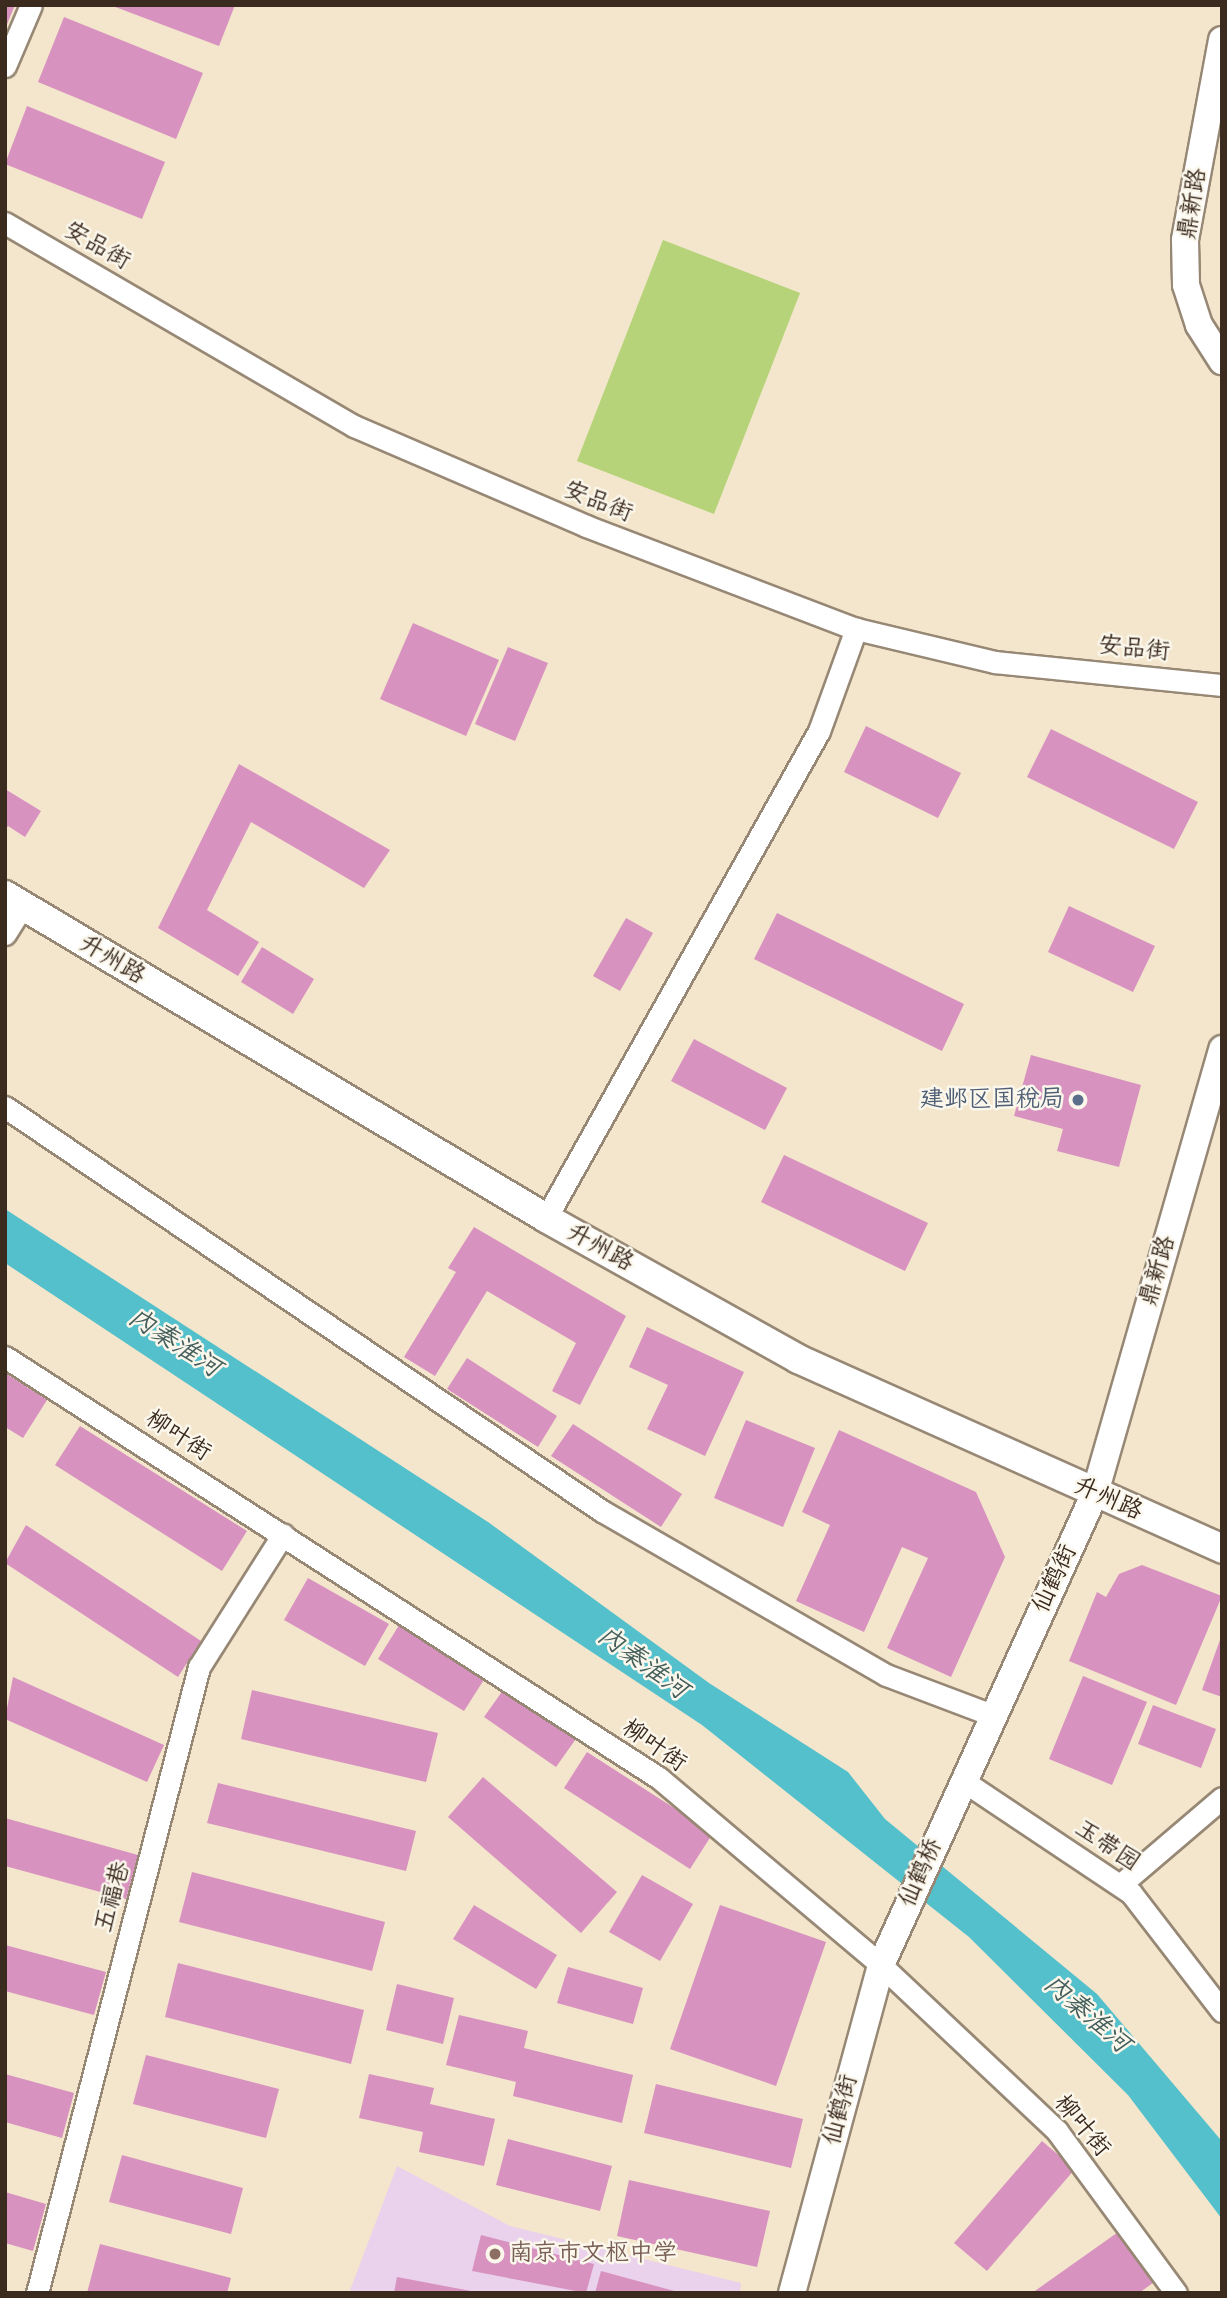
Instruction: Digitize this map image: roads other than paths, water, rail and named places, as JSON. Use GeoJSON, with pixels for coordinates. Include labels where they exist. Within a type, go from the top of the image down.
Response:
{"type":"FeatureCollection","features":[{"type":"Feature","properties":{"kind":"main road","name":"升州路"},"geometry":{"type":"LineString","coordinates":[[14,901],[546,1218],[798,1359],[1222,1549]]}},
{"type":"Feature","properties":{"kind":"street"},"geometry":{"type":"LineString","coordinates":[[5,66],[31,5]]}},
{"type":"Feature","properties":{"kind":"street","name":"鼎新路"},"geometry":{"type":"LineString","coordinates":[[1222,40],[1185,240],[1186,285],[1199,326],[1222,362]]}},
{"type":"Feature","properties":{"kind":"street","name":"安品街"},"geometry":{"type":"LineString","coordinates":[[5,223],[354,426],[586,526],[856,629],[995,662],[1222,685]]}},
{"type":"Feature","properties":{"kind":"street"},"geometry":{"type":"LineString","coordinates":[[546,1218],[819,731],[856,629]]}},
{"type":"Feature","properties":{"kind":"street"},"geometry":{"type":"LineString","coordinates":[[5,934],[14,901]]}},
{"type":"Feature","properties":{"kind":"street","name":"鼎新路"},"geometry":{"type":"LineString","coordinates":[[1095,1493],[1222,1049]]}},
{"type":"Feature","properties":{"kind":"street"},"geometry":{"type":"LineString","coordinates":[[5,1107],[602,1511],[886,1675],[992,1715]]}},
{"type":"Feature","properties":{"kind":"street","name":"柳叶街"},"geometry":{"type":"LineString","coordinates":[[5,1357],[659,1778],[881,1965],[1057,2131],[1176,2293]]}},
{"type":"Feature","properties":{"kind":"street","name":"仙鹤街"},"geometry":{"type":"LineString","coordinates":[[945,1816],[965,1782],[992,1715],[1095,1493]]}},
{"type":"Feature","properties":{"kind":"street","name":"五福巷"},"geometry":{"type":"LineString","coordinates":[[37,2293],[200,1667],[283,1534]]}},
{"type":"Feature","properties":{"kind":"street","name":"玉带园"},"geometry":{"type":"LineString","coordinates":[[965,1782],[1119,1885],[1222,2011]]}},
{"type":"Feature","properties":{"kind":"street"},"geometry":{"type":"LineString","coordinates":[[1119,1885],[1222,1798]]}},
{"type":"Feature","properties":{"kind":"street","name":"仙鹤桥"},"geometry":{"type":"LineString","coordinates":[[896,1929],[945,1816]]}},
{"type":"Feature","properties":{"kind":"street","name":"仙鹤街"},"geometry":{"type":"LineString","coordinates":[[792,2293],[881,1965],[896,1929]]}},
{"type":"Feature","properties":{"kind":"water","name":"内秦淮河"},"geometry":{"type":"Polygon","coordinates":[[[5,1209],[488,1522],[709,1683],[848,1772],[885,1819],[1097,1994],[1220,2139],[1222,2219],[1128,2095],[969,1937],[702,1725],[5,1263],[5,1209]]]}},
{"type":"Feature","properties":{"kind":"place","name":"建邺区国税局"},"geometry":{"type":"Point","coordinates":[1078,1100]}},
{"type":"Feature","properties":{"kind":"place","name":"南京市文枢中学"},"geometry":{"type":"Point","coordinates":[495,2254]}}]}
